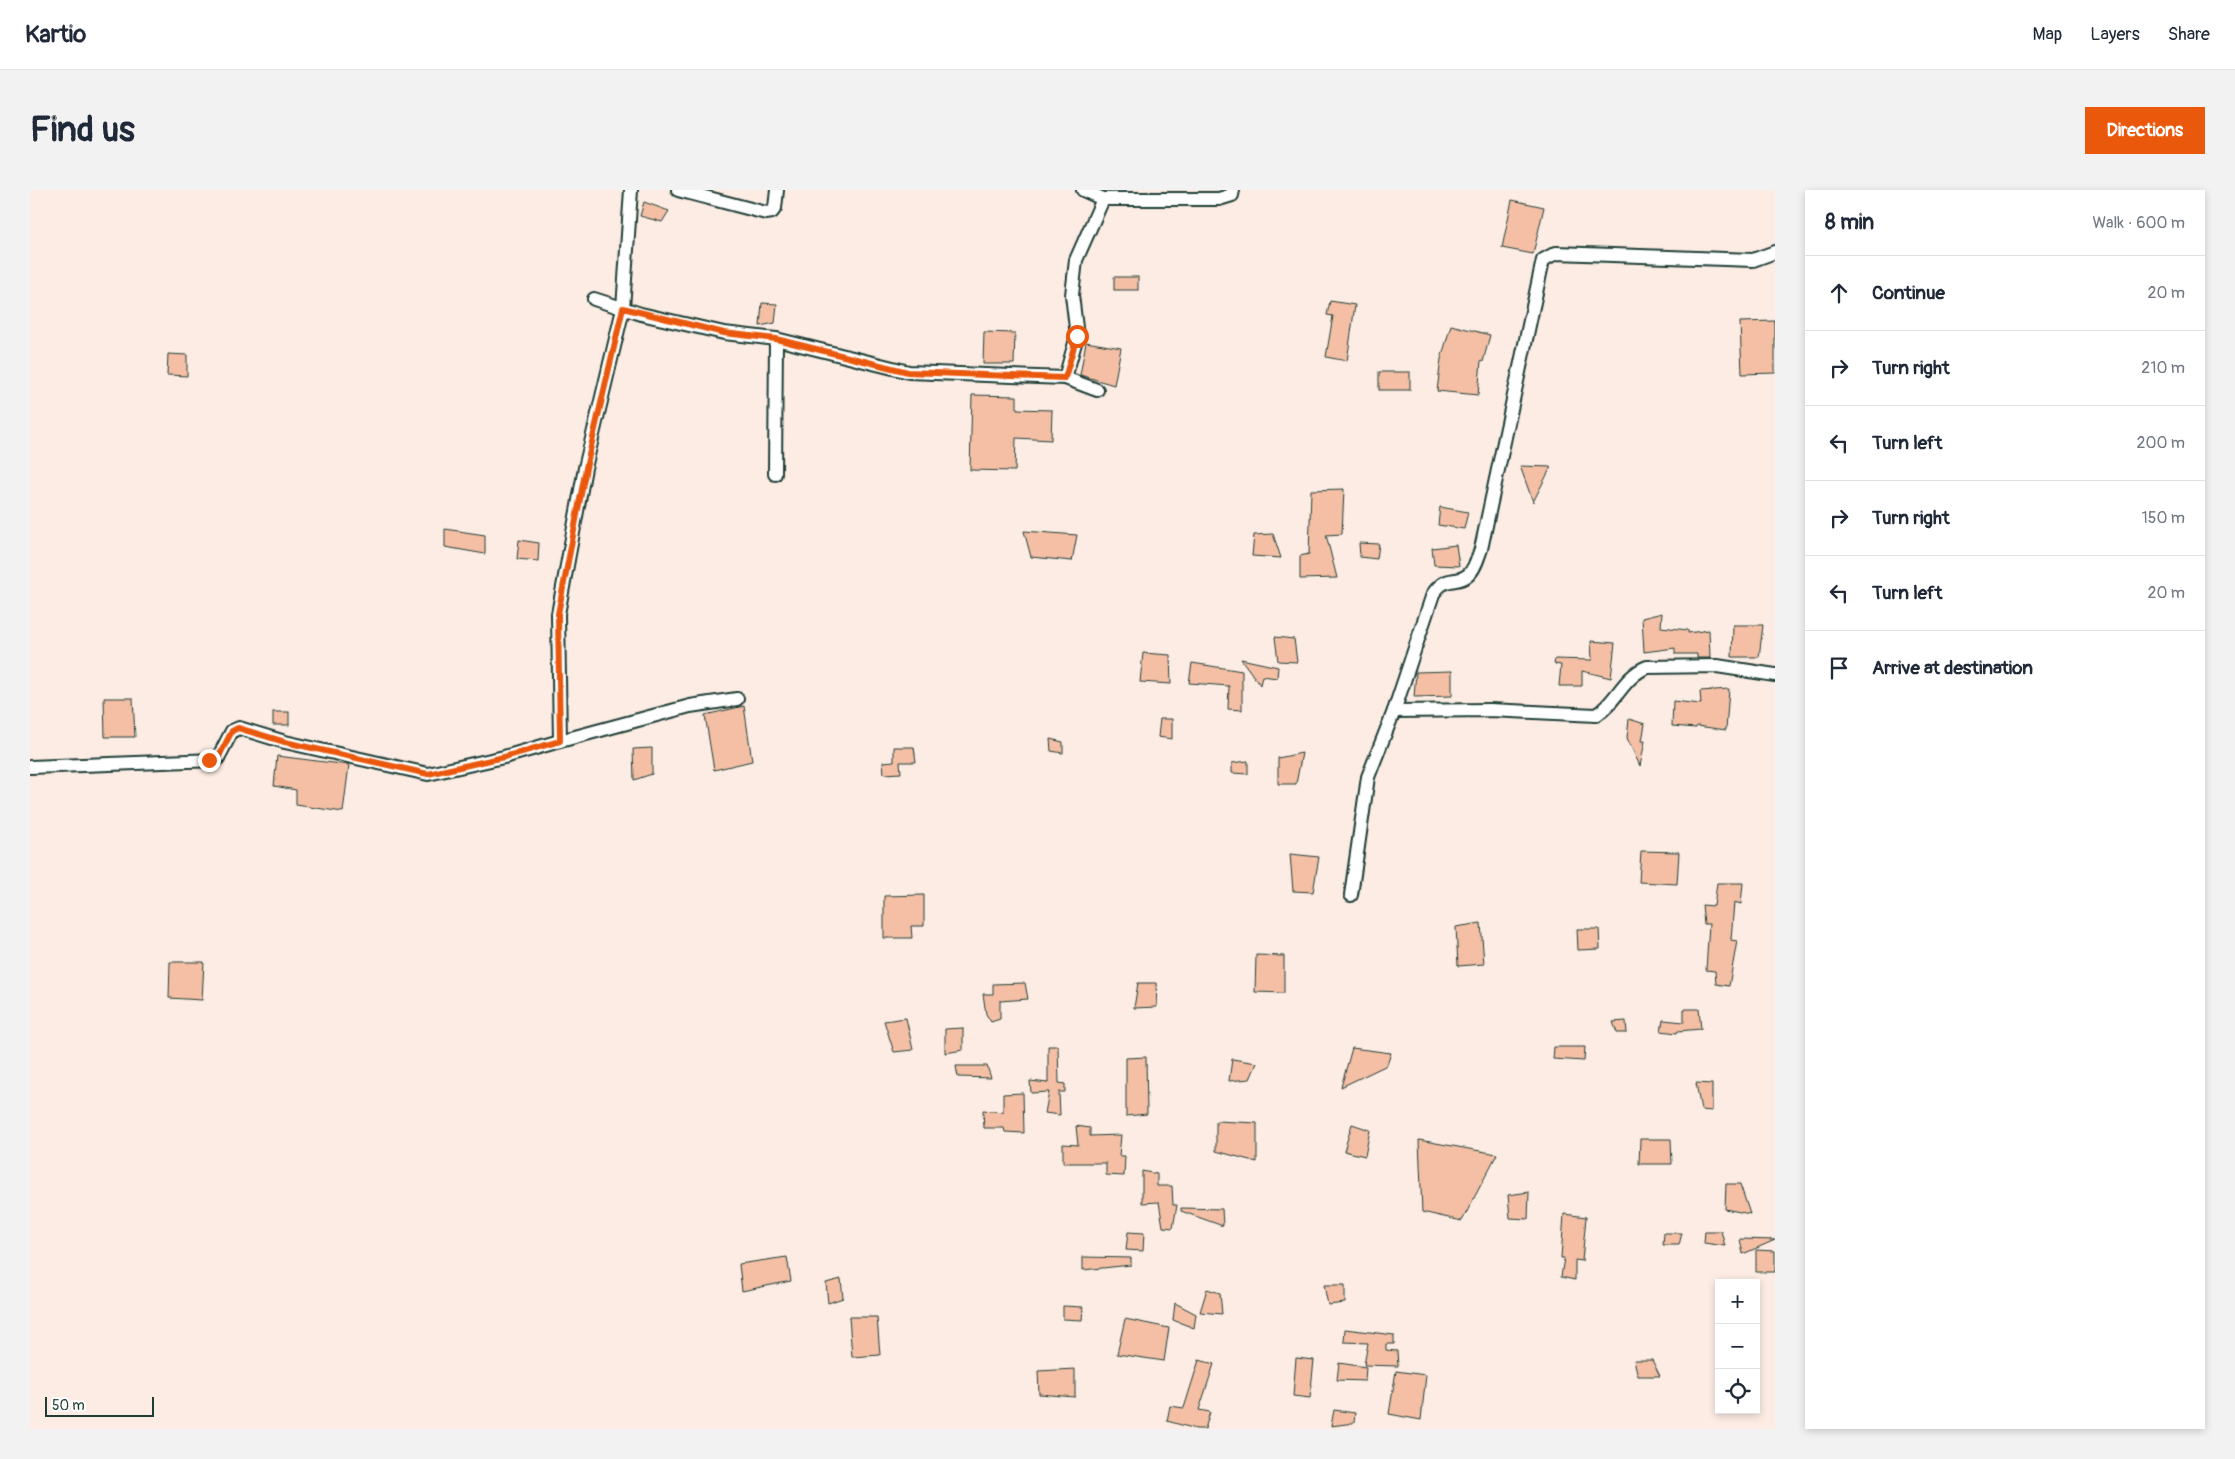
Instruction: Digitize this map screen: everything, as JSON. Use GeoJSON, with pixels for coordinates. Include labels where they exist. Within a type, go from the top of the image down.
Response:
{"type":"FeatureCollection","features":[{"type":"Feature","properties":{"kind":"street"},"geometry":{"type":"LineString","coordinates":[[560,741],[558,614],[584,478],[623,308],[632,190]]}},
{"type":"Feature","properties":{"kind":"street"},"geometry":{"type":"LineString","coordinates":[[678,190],[766,213],[772,212],[775,208],[777,190]]}},
{"type":"Feature","properties":{"kind":"street"},"geometry":{"type":"LineString","coordinates":[[1083,190],[1103,199],[1219,199],[1232,195],[1233,190]]}},
{"type":"Feature","properties":{"kind":"street"},"geometry":{"type":"LineString","coordinates":[[1065,378],[1077,336],[1072,296],[1076,260],[1103,199]]}},
{"type":"Feature","properties":{"kind":"street"},"geometry":{"type":"LineString","coordinates":[[1351,895],[1368,777],[1394,711],[1434,594],[1439,585],[1446,581],[1464,578],[1469,574],[1481,549],[1543,260],[1556,253],[1753,260],[1775,252]]}},
{"type":"Feature","properties":{"kind":"street"},"geometry":{"type":"LineString","coordinates":[[594,299],[724,333],[776,339],[908,372],[1065,378],[1097,390]]}},
{"type":"Feature","properties":{"kind":"street"},"geometry":{"type":"LineString","coordinates":[[775,474],[776,339]]}},
{"type":"Feature","properties":{"kind":"street"},"geometry":{"type":"LineString","coordinates":[[1394,711],[1490,710],[1596,715],[1606,708],[1614,694],[1639,670],[1647,667],[1717,666],[1775,675]]}},
{"type":"Feature","properties":{"kind":"street"},"geometry":{"type":"LineString","coordinates":[[30,767],[215,760],[218,758],[232,731],[238,728],[285,742],[428,774],[504,757],[690,706],[737,699]]}},
{"type":"Feature","properties":{"kind":"building"},"geometry":{"type":"Polygon","coordinates":[[[1512,200],[1544,207],[1533,254],[1502,248],[1512,200]]]}},
{"type":"Feature","properties":{"kind":"building"},"geometry":{"type":"Polygon","coordinates":[[[644,202],[669,211],[662,222],[640,216],[644,202]]]}},
{"type":"Feature","properties":{"kind":"building"},"geometry":{"type":"Polygon","coordinates":[[[1114,277],[1138,277],[1138,290],[1114,290],[1114,277]]]}},
{"type":"Feature","properties":{"kind":"building"},"geometry":{"type":"Polygon","coordinates":[[[1330,301],[1355,305],[1347,361],[1326,357],[1333,316],[1327,315],[1330,301]]]}},
{"type":"Feature","properties":{"kind":"building"},"geometry":{"type":"Polygon","coordinates":[[[762,303],[777,304],[775,323],[760,326],[762,303]]]}},
{"type":"Feature","properties":{"kind":"building"},"geometry":{"type":"Polygon","coordinates":[[[1775,321],[1775,373],[1742,374],[1740,322],[1775,321]]]}},
{"type":"Feature","properties":{"kind":"building"},"geometry":{"type":"Polygon","coordinates":[[[1451,325],[1490,335],[1483,362],[1481,361],[1478,395],[1437,391],[1441,359],[1451,325]]]}},
{"type":"Feature","properties":{"kind":"building"},"geometry":{"type":"Polygon","coordinates":[[[984,332],[1015,333],[1014,364],[983,364],[984,332]]]}},
{"type":"Feature","properties":{"kind":"building"},"geometry":{"type":"Polygon","coordinates":[[[1086,342],[1121,348],[1114,385],[1080,375],[1086,342]]]}},
{"type":"Feature","properties":{"kind":"building"},"geometry":{"type":"Polygon","coordinates":[[[168,354],[187,355],[187,376],[167,375],[168,354]]]}},
{"type":"Feature","properties":{"kind":"building"},"geometry":{"type":"Polygon","coordinates":[[[1379,372],[1410,372],[1410,390],[1379,390],[1379,372]]]}},
{"type":"Feature","properties":{"kind":"building"},"geometry":{"type":"Polygon","coordinates":[[[972,395],[1017,396],[1017,409],[1052,410],[1051,440],[1016,438],[1015,471],[970,470],[972,395]]]}},
{"type":"Feature","properties":{"kind":"building"},"geometry":{"type":"Polygon","coordinates":[[[1520,466],[1551,467],[1533,502],[1520,466]]]}},
{"type":"Feature","properties":{"kind":"building"},"geometry":{"type":"Polygon","coordinates":[[[1344,489],[1342,534],[1326,535],[1337,578],[1300,579],[1300,556],[1309,554],[1311,490],[1344,489]]]}},
{"type":"Feature","properties":{"kind":"building"},"geometry":{"type":"Polygon","coordinates":[[[1440,507],[1468,512],[1464,529],[1438,525],[1440,507]]]}},
{"type":"Feature","properties":{"kind":"building"},"geometry":{"type":"Polygon","coordinates":[[[445,529],[485,535],[485,554],[445,547],[445,529]]]}},
{"type":"Feature","properties":{"kind":"building"},"geometry":{"type":"Polygon","coordinates":[[[1024,531],[1077,535],[1072,561],[1031,557],[1024,531]]]}},
{"type":"Feature","properties":{"kind":"building"},"geometry":{"type":"Polygon","coordinates":[[[1273,534],[1281,558],[1252,556],[1254,535],[1273,534]]]}},
{"type":"Feature","properties":{"kind":"building"},"geometry":{"type":"Polygon","coordinates":[[[519,540],[539,543],[538,561],[517,559],[519,540]]]}},
{"type":"Feature","properties":{"kind":"building"},"geometry":{"type":"Polygon","coordinates":[[[1359,543],[1379,544],[1377,559],[1360,557],[1359,543]]]}},
{"type":"Feature","properties":{"kind":"building"},"geometry":{"type":"Polygon","coordinates":[[[1456,545],[1459,566],[1434,565],[1432,548],[1456,545]]]}},
{"type":"Feature","properties":{"kind":"building"},"geometry":{"type":"Polygon","coordinates":[[[1662,613],[1661,627],[1688,630],[1688,633],[1709,630],[1710,658],[1697,658],[1697,654],[1675,654],[1675,648],[1644,652],[1642,618],[1662,613]]]}},
{"type":"Feature","properties":{"kind":"building"},"geometry":{"type":"Polygon","coordinates":[[[1733,625],[1763,625],[1759,657],[1732,657],[1733,625]]]}},
{"type":"Feature","properties":{"kind":"building"},"geometry":{"type":"Polygon","coordinates":[[[1275,637],[1294,639],[1297,662],[1278,661],[1275,637]]]}},
{"type":"Feature","properties":{"kind":"building"},"geometry":{"type":"Polygon","coordinates":[[[1591,641],[1615,643],[1611,678],[1582,671],[1582,686],[1559,686],[1561,665],[1554,664],[1555,659],[1592,660],[1591,641]]]}},
{"type":"Feature","properties":{"kind":"building"},"geometry":{"type":"Polygon","coordinates":[[[1143,653],[1170,655],[1171,684],[1140,682],[1143,653]]]}},
{"type":"Feature","properties":{"kind":"building"},"geometry":{"type":"Polygon","coordinates":[[[1241,659],[1278,667],[1277,678],[1262,676],[1260,685],[1241,659]]]}},
{"type":"Feature","properties":{"kind":"building"},"geometry":{"type":"Polygon","coordinates":[[[1192,663],[1242,671],[1242,710],[1228,709],[1229,686],[1189,683],[1192,663]]]}},
{"type":"Feature","properties":{"kind":"building"},"geometry":{"type":"Polygon","coordinates":[[[1452,671],[1452,696],[1414,697],[1416,672],[1452,671]]]}},
{"type":"Feature","properties":{"kind":"building"},"geometry":{"type":"Polygon","coordinates":[[[1729,689],[1726,730],[1697,726],[1696,728],[1672,726],[1673,701],[1701,704],[1700,691],[1729,689]]]}},
{"type":"Feature","properties":{"kind":"building"},"geometry":{"type":"Polygon","coordinates":[[[104,698],[133,698],[135,737],[105,737],[104,698]]]}},
{"type":"Feature","properties":{"kind":"building"},"geometry":{"type":"Polygon","coordinates":[[[744,706],[752,761],[714,770],[705,715],[744,706]]]}},
{"type":"Feature","properties":{"kind":"building"},"geometry":{"type":"Polygon","coordinates":[[[273,712],[289,712],[289,725],[273,725],[273,712]]]}},
{"type":"Feature","properties":{"kind":"building"},"geometry":{"type":"Polygon","coordinates":[[[1160,719],[1172,719],[1172,739],[1158,737],[1160,719]]]}},
{"type":"Feature","properties":{"kind":"building"},"geometry":{"type":"Polygon","coordinates":[[[1629,719],[1645,724],[1642,741],[1645,741],[1640,766],[1627,738],[1629,719]]]}},
{"type":"Feature","properties":{"kind":"building"},"geometry":{"type":"Polygon","coordinates":[[[1050,739],[1063,742],[1063,753],[1051,751],[1050,739]]]}},
{"type":"Feature","properties":{"kind":"building"},"geometry":{"type":"Polygon","coordinates":[[[894,747],[914,747],[916,762],[900,762],[901,773],[884,774],[883,762],[894,761],[894,747]]]}},
{"type":"Feature","properties":{"kind":"building"},"geometry":{"type":"Polygon","coordinates":[[[652,748],[652,774],[634,780],[633,749],[652,748]]]}},
{"type":"Feature","properties":{"kind":"building"},"geometry":{"type":"Polygon","coordinates":[[[1302,753],[1296,784],[1278,784],[1278,758],[1302,753]]]}},
{"type":"Feature","properties":{"kind":"building"},"geometry":{"type":"Polygon","coordinates":[[[277,756],[349,765],[343,812],[296,805],[296,790],[274,786],[277,756]]]}},
{"type":"Feature","properties":{"kind":"building"},"geometry":{"type":"Polygon","coordinates":[[[1248,761],[1248,774],[1232,773],[1232,763],[1248,761]]]}},
{"type":"Feature","properties":{"kind":"building"},"geometry":{"type":"Polygon","coordinates":[[[1641,851],[1679,852],[1677,884],[1639,882],[1641,851]]]}},
{"type":"Feature","properties":{"kind":"building"},"geometry":{"type":"Polygon","coordinates":[[[1290,854],[1319,857],[1313,892],[1293,891],[1290,854]]]}},
{"type":"Feature","properties":{"kind":"building"},"geometry":{"type":"Polygon","coordinates":[[[1717,883],[1743,883],[1741,904],[1734,902],[1731,940],[1737,941],[1729,986],[1716,984],[1715,971],[1706,970],[1709,924],[1704,924],[1702,905],[1714,906],[1717,883]]]}},
{"type":"Feature","properties":{"kind":"building"},"geometry":{"type":"Polygon","coordinates":[[[924,895],[924,926],[911,926],[912,938],[884,938],[884,896],[924,895]]]}},
{"type":"Feature","properties":{"kind":"building"},"geometry":{"type":"Polygon","coordinates":[[[1481,923],[1484,964],[1458,966],[1456,927],[1481,923]]]}},
{"type":"Feature","properties":{"kind":"building"},"geometry":{"type":"Polygon","coordinates":[[[1577,929],[1599,929],[1600,949],[1578,950],[1577,929]]]}},
{"type":"Feature","properties":{"kind":"building"},"geometry":{"type":"Polygon","coordinates":[[[1256,955],[1284,956],[1284,993],[1255,992],[1256,955]]]}},
{"type":"Feature","properties":{"kind":"building"},"geometry":{"type":"Polygon","coordinates":[[[170,962],[204,962],[202,1000],[169,998],[170,962]]]}},
{"type":"Feature","properties":{"kind":"building"},"geometry":{"type":"Polygon","coordinates":[[[1025,983],[1028,999],[1000,1001],[1000,1019],[991,1022],[986,1014],[983,994],[993,994],[993,984],[1025,983]]]}},
{"type":"Feature","properties":{"kind":"building"},"geometry":{"type":"Polygon","coordinates":[[[1138,983],[1156,983],[1157,1007],[1134,1008],[1138,983]]]}},
{"type":"Feature","properties":{"kind":"building"},"geometry":{"type":"Polygon","coordinates":[[[1684,1009],[1699,1009],[1701,1029],[1678,1031],[1677,1033],[1661,1031],[1663,1020],[1684,1022],[1684,1009]]]}},
{"type":"Feature","properties":{"kind":"building"},"geometry":{"type":"Polygon","coordinates":[[[906,1018],[913,1050],[894,1052],[884,1021],[906,1018]]]}},
{"type":"Feature","properties":{"kind":"building"},"geometry":{"type":"Polygon","coordinates":[[[1626,1021],[1627,1033],[1617,1033],[1613,1022],[1626,1021]]]}},
{"type":"Feature","properties":{"kind":"building"},"geometry":{"type":"Polygon","coordinates":[[[963,1028],[963,1050],[945,1053],[945,1029],[963,1028]]]}},
{"type":"Feature","properties":{"kind":"building"},"geometry":{"type":"Polygon","coordinates":[[[1048,1046],[1058,1046],[1059,1083],[1065,1084],[1065,1092],[1059,1092],[1060,1115],[1045,1113],[1049,1092],[1031,1093],[1030,1081],[1048,1083],[1048,1046]]]}},
{"type":"Feature","properties":{"kind":"building"},"geometry":{"type":"Polygon","coordinates":[[[1554,1047],[1585,1047],[1584,1061],[1553,1059],[1554,1047]]]}},
{"type":"Feature","properties":{"kind":"building"},"geometry":{"type":"Polygon","coordinates":[[[1352,1048],[1391,1053],[1387,1065],[1341,1087],[1352,1048]]]}},
{"type":"Feature","properties":{"kind":"building"},"geometry":{"type":"Polygon","coordinates":[[[1146,1057],[1147,1114],[1126,1116],[1126,1058],[1146,1057]]]}},
{"type":"Feature","properties":{"kind":"building"},"geometry":{"type":"Polygon","coordinates":[[[1232,1059],[1257,1063],[1250,1079],[1229,1081],[1232,1059]]]}},
{"type":"Feature","properties":{"kind":"building"},"geometry":{"type":"Polygon","coordinates":[[[956,1066],[987,1066],[991,1078],[958,1077],[956,1066]]]}},
{"type":"Feature","properties":{"kind":"building"},"geometry":{"type":"Polygon","coordinates":[[[1696,1083],[1712,1084],[1712,1111],[1701,1110],[1696,1083]]]}},
{"type":"Feature","properties":{"kind":"building"},"geometry":{"type":"Polygon","coordinates":[[[1023,1093],[1024,1133],[1005,1132],[1004,1128],[984,1128],[983,1110],[1003,1112],[1003,1094],[1023,1093]]]}},
{"type":"Feature","properties":{"kind":"building"},"geometry":{"type":"Polygon","coordinates":[[[1216,1121],[1257,1123],[1257,1162],[1216,1151],[1216,1121]]]}},
{"type":"Feature","properties":{"kind":"building"},"geometry":{"type":"Polygon","coordinates":[[[1352,1124],[1370,1130],[1365,1156],[1344,1151],[1352,1124]]]}},
{"type":"Feature","properties":{"kind":"building"},"geometry":{"type":"Polygon","coordinates":[[[1076,1126],[1090,1128],[1090,1136],[1121,1135],[1119,1156],[1125,1156],[1124,1176],[1106,1175],[1106,1163],[1063,1163],[1063,1144],[1078,1145],[1076,1126]]]}},
{"type":"Feature","properties":{"kind":"building"},"geometry":{"type":"Polygon","coordinates":[[[1640,1139],[1671,1139],[1672,1164],[1639,1164],[1640,1139]]]}},
{"type":"Feature","properties":{"kind":"building"},"geometry":{"type":"Polygon","coordinates":[[[1419,1140],[1497,1154],[1462,1221],[1422,1212],[1419,1140]]]}},
{"type":"Feature","properties":{"kind":"building"},"geometry":{"type":"Polygon","coordinates":[[[1142,1171],[1157,1174],[1157,1186],[1172,1186],[1173,1205],[1177,1205],[1173,1228],[1163,1227],[1159,1202],[1142,1203],[1142,1171]]]}},
{"type":"Feature","properties":{"kind":"building"},"geometry":{"type":"Polygon","coordinates":[[[1726,1184],[1740,1184],[1750,1214],[1725,1209],[1726,1184]]]}},
{"type":"Feature","properties":{"kind":"building"},"geometry":{"type":"Polygon","coordinates":[[[1529,1192],[1528,1219],[1510,1218],[1508,1195],[1529,1192]]]}},
{"type":"Feature","properties":{"kind":"building"},"geometry":{"type":"Polygon","coordinates":[[[1181,1208],[1222,1209],[1223,1226],[1181,1211],[1181,1208]]]}},
{"type":"Feature","properties":{"kind":"building"},"geometry":{"type":"Polygon","coordinates":[[[1564,1214],[1586,1217],[1582,1261],[1575,1260],[1575,1280],[1561,1277],[1564,1258],[1561,1258],[1564,1214]]]}},
{"type":"Feature","properties":{"kind":"building"},"geometry":{"type":"Polygon","coordinates":[[[1705,1231],[1721,1231],[1725,1246],[1704,1243],[1705,1231]]]}},
{"type":"Feature","properties":{"kind":"building"},"geometry":{"type":"Polygon","coordinates":[[[1128,1232],[1144,1233],[1143,1251],[1126,1250],[1128,1232]]]}},
{"type":"Feature","properties":{"kind":"building"},"geometry":{"type":"Polygon","coordinates":[[[1664,1233],[1682,1233],[1679,1245],[1663,1245],[1664,1233]]]}},
{"type":"Feature","properties":{"kind":"building"},"geometry":{"type":"Polygon","coordinates":[[[1740,1239],[1775,1240],[1743,1254],[1740,1239]]]}},
{"type":"Feature","properties":{"kind":"building"},"geometry":{"type":"Polygon","coordinates":[[[1756,1250],[1775,1251],[1775,1272],[1756,1272],[1756,1250]]]}},
{"type":"Feature","properties":{"kind":"building"},"geometry":{"type":"Polygon","coordinates":[[[787,1257],[791,1281],[742,1291],[739,1264],[787,1257]]]}},
{"type":"Feature","properties":{"kind":"building"},"geometry":{"type":"Polygon","coordinates":[[[1083,1257],[1131,1258],[1131,1265],[1083,1270],[1083,1257]]]}},
{"type":"Feature","properties":{"kind":"building"},"geometry":{"type":"Polygon","coordinates":[[[841,1279],[843,1298],[828,1303],[826,1283],[841,1279]]]}},
{"type":"Feature","properties":{"kind":"building"},"geometry":{"type":"Polygon","coordinates":[[[1324,1285],[1345,1285],[1345,1303],[1328,1305],[1324,1285]]]}},
{"type":"Feature","properties":{"kind":"building"},"geometry":{"type":"Polygon","coordinates":[[[1207,1289],[1220,1293],[1222,1314],[1200,1312],[1207,1289]]]}},
{"type":"Feature","properties":{"kind":"building"},"geometry":{"type":"Polygon","coordinates":[[[1175,1303],[1196,1314],[1194,1328],[1173,1320],[1175,1303]]]}},
{"type":"Feature","properties":{"kind":"building"},"geometry":{"type":"Polygon","coordinates":[[[1063,1306],[1083,1307],[1082,1320],[1063,1319],[1063,1306]]]}},
{"type":"Feature","properties":{"kind":"building"},"geometry":{"type":"Polygon","coordinates":[[[849,1317],[877,1317],[880,1355],[852,1357],[849,1317]]]}},
{"type":"Feature","properties":{"kind":"building"},"geometry":{"type":"Polygon","coordinates":[[[1125,1319],[1169,1328],[1164,1361],[1117,1354],[1125,1319]]]}},
{"type":"Feature","properties":{"kind":"building"},"geometry":{"type":"Polygon","coordinates":[[[1345,1329],[1394,1335],[1394,1344],[1386,1344],[1386,1350],[1397,1351],[1398,1366],[1364,1365],[1368,1343],[1344,1342],[1345,1329]]]}},
{"type":"Feature","properties":{"kind":"building"},"geometry":{"type":"Polygon","coordinates":[[[1296,1358],[1314,1360],[1310,1398],[1293,1396],[1296,1358]]]}},
{"type":"Feature","properties":{"kind":"building"},"geometry":{"type":"Polygon","coordinates":[[[1199,1360],[1214,1364],[1199,1410],[1210,1412],[1205,1429],[1196,1429],[1167,1421],[1170,1406],[1184,1408],[1199,1360]]]}},
{"type":"Feature","properties":{"kind":"building"},"geometry":{"type":"Polygon","coordinates":[[[1634,1360],[1652,1360],[1660,1376],[1638,1376],[1634,1360]]]}},
{"type":"Feature","properties":{"kind":"building"},"geometry":{"type":"Polygon","coordinates":[[[1339,1363],[1366,1367],[1365,1381],[1337,1380],[1339,1363]]]}},
{"type":"Feature","properties":{"kind":"building"},"geometry":{"type":"Polygon","coordinates":[[[1075,1369],[1075,1397],[1039,1394],[1038,1371],[1075,1369]]]}},
{"type":"Feature","properties":{"kind":"building"},"geometry":{"type":"Polygon","coordinates":[[[1396,1371],[1426,1375],[1421,1420],[1389,1414],[1396,1371]]]}},
{"type":"Feature","properties":{"kind":"building"},"geometry":{"type":"Polygon","coordinates":[[[1334,1410],[1355,1413],[1354,1423],[1331,1426],[1334,1410]]]}},
{"type":"Feature","properties":{"kind":"route"},"geometry":{"type":"LineString","coordinates":[[209,760],[218,758],[232,731],[238,728],[285,742],[428,774],[504,757],[560,741],[558,614],[576,515],[623,308],[724,333],[776,339],[908,372],[1065,378],[1077,336]]}}]}
